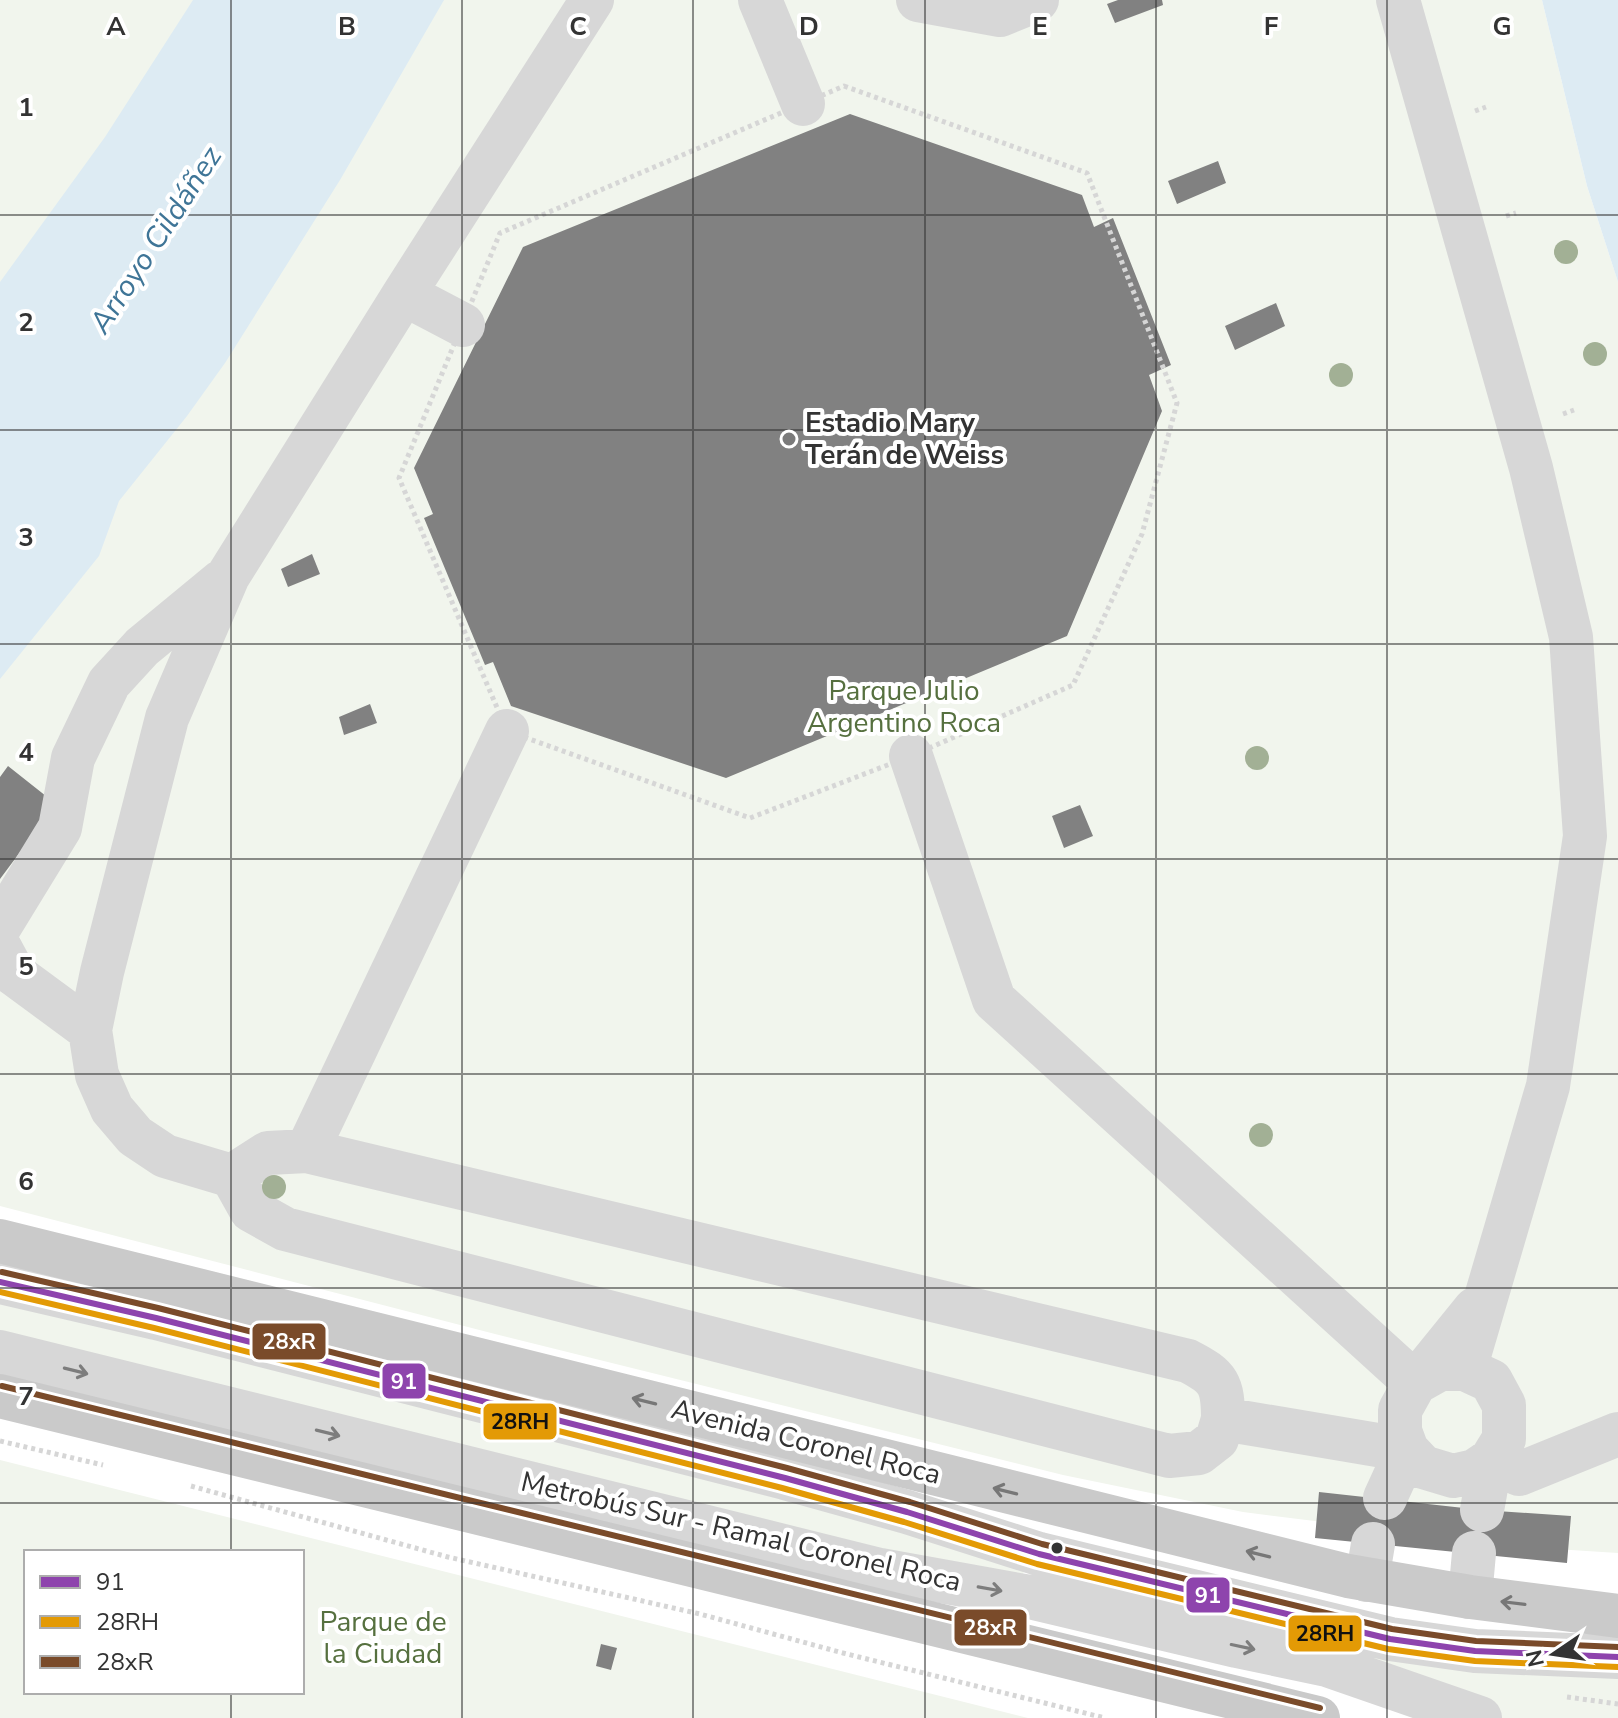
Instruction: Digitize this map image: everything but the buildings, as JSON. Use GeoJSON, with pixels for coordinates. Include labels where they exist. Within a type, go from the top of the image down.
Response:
{"type":"FeatureCollection","features":[{"type":"Feature","properties":{"kind":"main road","name":"Avenida Coronel Roca"},"geometry":{"type":"LineString","coordinates":[[0,1241],[1370,1562],[1470,1597],[1618,1616]]}},
{"type":"Feature","properties":{"kind":"main road"},"geometry":{"type":"LineString","coordinates":[[0,1396],[1318,1718]]}},
{"type":"Feature","properties":{"kind":"lane"},"geometry":{"type":"LineString","coordinates":[[232,1176],[268,1153],[307,1151],[1188,1361],[1211,1373],[1223,1395],[1223,1419],[1217,1439],[1199,1453],[1169,1456],[285,1229],[251,1210],[232,1176],[165,1156],[135,1136],[112,1109],[97,1075],[90,1030],[167,718],[228,576],[592,0]]}},
{"type":"Feature","properties":{"kind":"lane"},"geometry":{"type":"LineString","coordinates":[[760,0],[803,104]]}},
{"type":"Feature","properties":{"kind":"lane"},"geometry":{"type":"LineString","coordinates":[[918,0],[1000,15],[1027,3]]}},
{"type":"Feature","properties":{"kind":"lane"},"geometry":{"type":"LineString","coordinates":[[1394,10],[1531,468],[1571,637],[1585,836],[1548,1086],[1483,1307],[1478,1375]]}},
{"type":"Feature","properties":{"kind":"lane"},"geometry":{"type":"LineString","coordinates":[[404,294],[463,325]]}},
{"type":"Feature","properties":{"kind":"lane"},"geometry":{"type":"LineString","coordinates":[[0,926],[60,828],[73,758],[109,683],[142,647],[228,576]]}},
{"type":"Feature","properties":{"kind":"lane"},"geometry":{"type":"LineString","coordinates":[[307,1151],[507,731]]}},
{"type":"Feature","properties":{"kind":"lane"},"geometry":{"type":"LineString","coordinates":[[911,756],[994,1000],[1415,1383]]}},
{"type":"Feature","properties":{"kind":"lane"},"geometry":{"type":"LineString","coordinates":[[0,948],[14,974],[90,1030]]}},
{"type":"Feature","properties":{"kind":"lane","name":"Metrobús Sur - Ramal Coronel Roca"},"geometry":{"type":"LineString","coordinates":[[0,1282],[156,1318],[785,1478],[1039,1554],[1390,1639],[1475,1651],[1618,1657]]}},
{"type":"Feature","properties":{"kind":"lane"},"geometry":{"type":"LineString","coordinates":[[1483,1307],[1415,1383],[1400,1410],[1400,1431],[1407,1450],[1423,1467],[1453,1476],[1475,1471],[1491,1460]]}},
{"type":"Feature","properties":{"kind":"lane","name":"Metrobús Sur - Ramal Coronel Roca"},"geometry":{"type":"LineString","coordinates":[[0,1352],[880,1570],[1030,1597],[1327,1665],[1480,1718]]}},
{"type":"Feature","properties":{"kind":"lane"},"geometry":{"type":"LineString","coordinates":[[1415,1383],[1440,1369],[1478,1375],[1504,1405],[1504,1439],[1491,1460],[1482,1510]]}},
{"type":"Feature","properties":{"kind":"lane"},"geometry":{"type":"LineString","coordinates":[[1223,1419],[1407,1450]]}},
{"type":"Feature","properties":{"kind":"lane"},"geometry":{"type":"LineString","coordinates":[[1491,1460],[1519,1474],[1618,1434]]}},
{"type":"Feature","properties":{"kind":"lane"},"geometry":{"type":"LineString","coordinates":[[1385,1498],[1407,1450]]}},
{"type":"Feature","properties":{"kind":"lane"},"geometry":{"type":"LineString","coordinates":[[1470,1597],[1474,1553]]}},
{"type":"Feature","properties":{"kind":"path"},"geometry":{"type":"LineString","coordinates":[[844,86],[1087,173],[1177,403],[1142,534],[1073,685],[911,756],[750,818],[507,731],[399,478],[463,325],[500,233],[844,86]]}},
{"type":"Feature","properties":{"kind":"path"},"geometry":{"type":"LineString","coordinates":[[1475,111],[1486,107]]}},
{"type":"Feature","properties":{"kind":"path"},"geometry":{"type":"LineString","coordinates":[[1506,216],[1516,213]]}},
{"type":"Feature","properties":{"kind":"path"},"geometry":{"type":"LineString","coordinates":[[1563,414],[1574,410]]}},
{"type":"Feature","properties":{"kind":"path"},"geometry":{"type":"LineString","coordinates":[[0,1441],[117,1468]]}},
{"type":"Feature","properties":{"kind":"path"},"geometry":{"type":"LineString","coordinates":[[177,1482],[448,1557],[700,1614],[1105,1718]]}},
{"type":"Feature","properties":{"kind":"green space","name":"Parque Julio Argentino Roca"},"geometry":{"type":"Polygon","coordinates":[[[0,0],[1542,0],[1587,186],[1618,282],[1618,1553],[1475,1541],[1243,1512],[1063,1475],[495,1334],[0,1206],[0,0]]]}},
{"type":"Feature","properties":{"kind":"green space"},"geometry":{"type":"Polygon","coordinates":[[[0,1292],[1028,1558],[1020,1584],[0,1343],[0,1292]]]}},
{"type":"Feature","properties":{"kind":"green space","name":"Parque de la Ciudad"},"geometry":{"type":"Polygon","coordinates":[[[0,1460],[1028,1718],[0,1718],[0,1460]]]}},
{"type":"Feature","properties":{"kind":"green space"},"geometry":{"type":"Polygon","coordinates":[[[1363,1650],[1618,1670],[1618,1718],[1501,1718],[1357,1658],[1363,1650]]]}},
{"type":"Feature","properties":{"kind":"water","name":"Arroyo Cildáñez"},"geometry":{"type":"Polygon","coordinates":[[[193,0],[444,0],[340,180],[225,363],[119,501],[99,556],[0,679],[0,282],[105,137],[193,0]]]}},
{"type":"Feature","properties":{"kind":"water"},"geometry":{"type":"Polygon","coordinates":[[[1542,0],[1618,0],[1618,282],[1587,186],[1542,0]]]}},
{"type":"Feature","properties":{"kind":"transit line","name":"28xR"},"geometry":{"type":"LineString","coordinates":[[2,1272],[158,1308],[787,1468],[910,1502],[1042,1544],[1392,1629],[1476,1641],[1618,1647]]}},
{"type":"Feature","properties":{"kind":"transit line","name":"91"},"geometry":{"type":"LineString","coordinates":[[0,1282],[156,1318],[785,1478],[1039,1554],[1390,1639],[1475,1651],[1618,1657]]}},
{"type":"Feature","properties":{"kind":"transit line","name":"28RH"},"geometry":{"type":"LineString","coordinates":[[0,1292],[154,1328],[782,1488],[1037,1564],[1388,1649],[1475,1661],[1618,1667]]}},
{"type":"Feature","properties":{"kind":"transit line","name":"28xR"},"geometry":{"type":"LineString","coordinates":[[2,1386],[1320,1708]]}},
{"type":"Feature","properties":{"kind":"place","name":"Estadio Mary Terán de Weiss"},"geometry":{"type":"Point","coordinates":[789,439]}}]}
